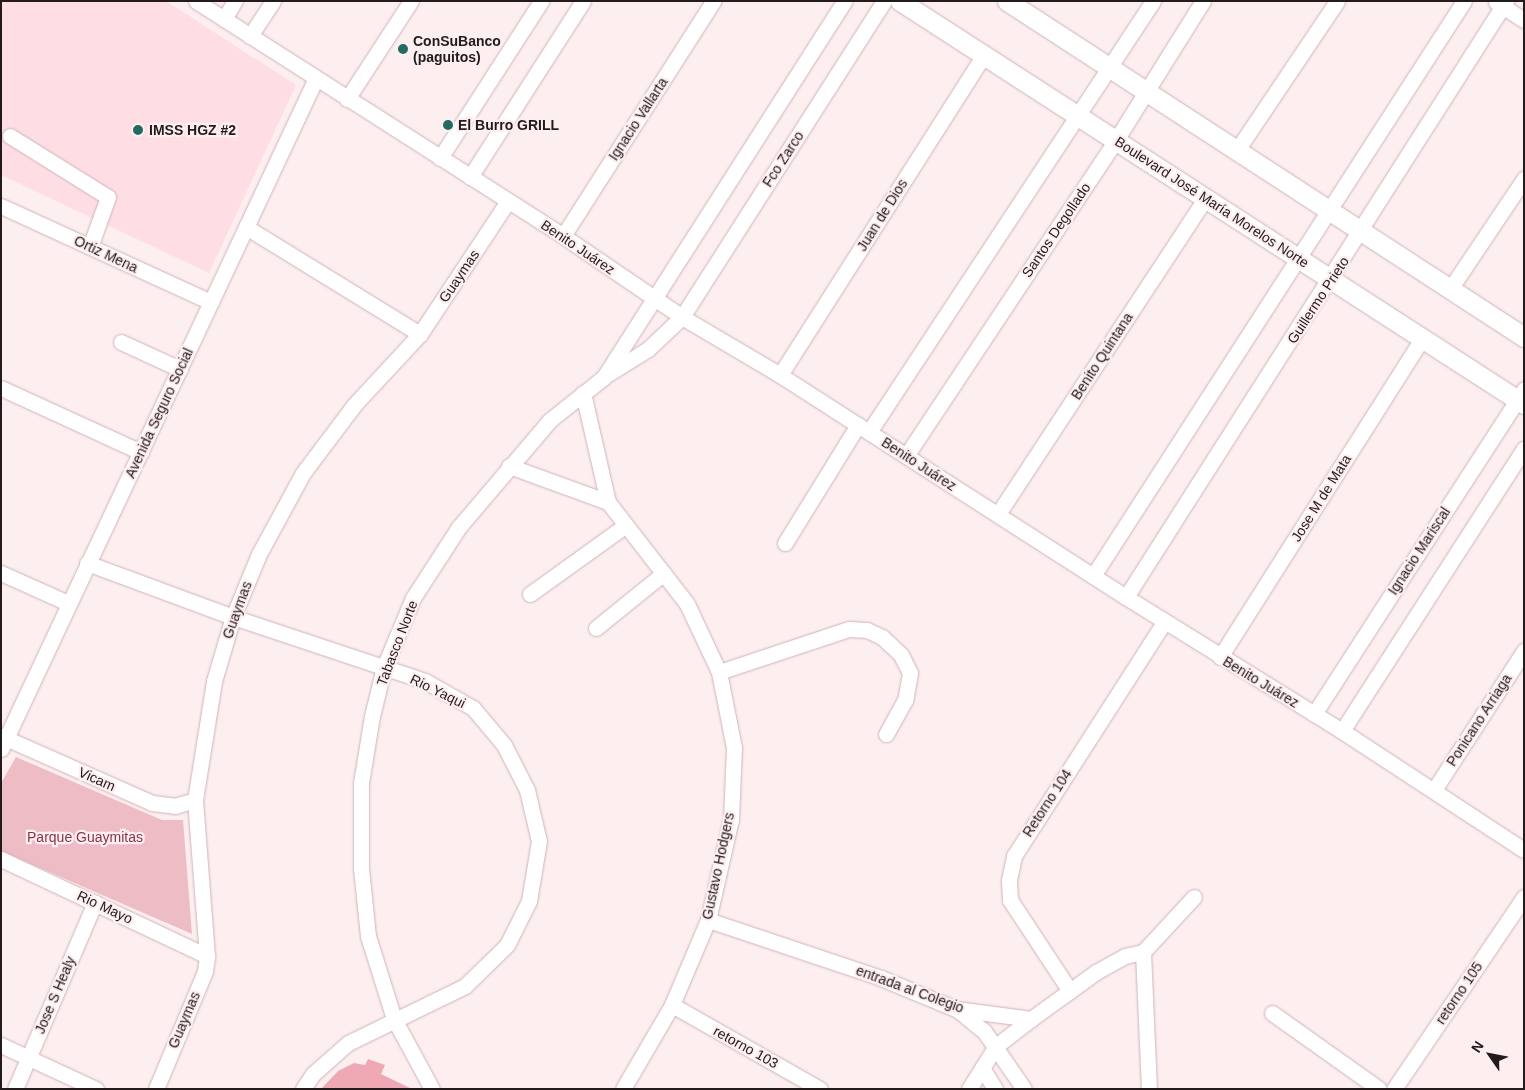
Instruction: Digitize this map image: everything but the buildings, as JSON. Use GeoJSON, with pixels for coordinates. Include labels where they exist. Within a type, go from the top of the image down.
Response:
{"type":"FeatureCollection","features":[{"type":"Feature","properties":{"kind":"main road","name":"Boulevard José María Morelos Norte"},"geometry":{"type":"LineString","coordinates":[[900,1],[1206,197],[1422,339],[1521,398]]}},
{"type":"Feature","properties":{"kind":"main road"},"geometry":{"type":"LineString","coordinates":[[1010,2],[1524,337]]}},
{"type":"Feature","properties":{"kind":"street","name":"Benito Juárez"},"geometry":{"type":"LineString","coordinates":[[196,1],[563,236],[652,298],[864,428],[1164,622],[1342,731],[1524,850]]}},
{"type":"Feature","properties":{"kind":"street"},"geometry":{"type":"LineString","coordinates":[[224,19],[235,1]]}},
{"type":"Feature","properties":{"kind":"street"},"geometry":{"type":"LineString","coordinates":[[250,36],[273,1]]}},
{"type":"Feature","properties":{"kind":"street"},"geometry":{"type":"LineString","coordinates":[[347,98],[411,1]]}},
{"type":"Feature","properties":{"kind":"street"},"geometry":{"type":"LineString","coordinates":[[440,158],[541,1]]}},
{"type":"Feature","properties":{"kind":"street"},"geometry":{"type":"LineString","coordinates":[[470,177],[583,1]]}},
{"type":"Feature","properties":{"kind":"street","name":"Ignacio Vallarta"},"geometry":{"type":"LineString","coordinates":[[563,236],[712,1]]}},
{"type":"Feature","properties":{"kind":"street"},"geometry":{"type":"LineString","coordinates":[[652,298],[844,1]]}},
{"type":"Feature","properties":{"kind":"street","name":"Fco Zarco"},"geometry":{"type":"LineString","coordinates":[[682,317],[884,1]]}},
{"type":"Feature","properties":{"kind":"street"},"geometry":{"type":"LineString","coordinates":[[785,543],[1154,1]]}},
{"type":"Feature","properties":{"kind":"street","name":"Santos Degollado"},"geometry":{"type":"LineString","coordinates":[[906,456],[1148,92],[1203,1]]}},
{"type":"Feature","properties":{"kind":"street"},"geometry":{"type":"LineString","coordinates":[[1237,150],[1337,1]]}},
{"type":"Feature","properties":{"kind":"street"},"geometry":{"type":"LineString","coordinates":[[1093,576],[1327,210],[1464,1]]}},
{"type":"Feature","properties":{"kind":"street"},"geometry":{"type":"LineString","coordinates":[[1501,3],[1524,20]]}},
{"type":"Feature","properties":{"kind":"street","name":"Guillermo Prieto"},"geometry":{"type":"LineString","coordinates":[[1126,597],[1332,279],[1501,3]]}},
{"type":"Feature","properties":{"kind":"street","name":"Juan de Dios"},"geometry":{"type":"LineString","coordinates":[[780,375],[984,55]]}},
{"type":"Feature","properties":{"kind":"street","name":"Avenida Seguro Social"},"geometry":{"type":"LineString","coordinates":[[3,741],[316,78]]}},
{"type":"Feature","properties":{"kind":"street"},"geometry":{"type":"LineString","coordinates":[[10,136],[108,197],[90,247]]}},
{"type":"Feature","properties":{"kind":"street"},"geometry":{"type":"LineString","coordinates":[[1450,289],[1524,179]]}},
{"type":"Feature","properties":{"kind":"street","name":"Benito Quintana"},"geometry":{"type":"LineString","coordinates":[[998,514],[1206,197]]}},
{"type":"Feature","properties":{"kind":"street","name":"Guaymas"},"geometry":{"type":"LineString","coordinates":[[156,1089],[205,971],[207,956],[195,800],[214,681],[233,617],[259,554],[302,473],[355,404],[420,334],[508,201]]}},
{"type":"Feature","properties":{"kind":"street","name":"Ortiz Mena"},"geometry":{"type":"LineString","coordinates":[[1,206],[211,302]]}},
{"type":"Feature","properties":{"kind":"street"},"geometry":{"type":"LineString","coordinates":[[246,226],[420,334]]}},
{"type":"Feature","properties":{"kind":"street","name":"Tabasco Norte"},"geometry":{"type":"LineString","coordinates":[[432,1089],[394,1019],[368,936],[360,868],[361,784],[372,716],[384,667],[414,598],[459,527],[550,420],[604,377],[652,298]]}},
{"type":"Feature","properties":{"kind":"street"},"geometry":{"type":"LineString","coordinates":[[604,377],[648,349],[682,317]]}},
{"type":"Feature","properties":{"kind":"street","name":"Jose M de Mata"},"geometry":{"type":"LineString","coordinates":[[1220,657],[1422,339]]}},
{"type":"Feature","properties":{"kind":"street"},"geometry":{"type":"LineString","coordinates":[[121,342],[180,369]]}},
{"type":"Feature","properties":{"kind":"street"},"geometry":{"type":"LineString","coordinates":[[1,388],[140,452]]}},
{"type":"Feature","properties":{"kind":"street","name":"Gustavo Hodgers"},"geometry":{"type":"LineString","coordinates":[[583,393],[608,502],[687,604],[719,672],[734,748],[731,819],[708,920],[672,1006],[623,1089]]}},
{"type":"Feature","properties":{"kind":"street","name":"Ignacio Mariscal"},"geometry":{"type":"LineString","coordinates":[[1314,714],[1521,398]]}},
{"type":"Feature","properties":{"kind":"street"},"geometry":{"type":"LineString","coordinates":[[1342,731],[1524,449]]}},
{"type":"Feature","properties":{"kind":"street"},"geometry":{"type":"LineString","coordinates":[[509,466],[608,502]]}},
{"type":"Feature","properties":{"kind":"street"},"geometry":{"type":"LineString","coordinates":[[530,594],[626,525]]}},
{"type":"Feature","properties":{"kind":"street","name":"Rio Yaqui"},"geometry":{"type":"LineString","coordinates":[[87,562],[233,617],[425,681],[473,708],[504,745],[527,790],[539,842],[529,901],[508,945],[465,986],[348,1043],[313,1074],[303,1089]]}},
{"type":"Feature","properties":{"kind":"street"},"geometry":{"type":"LineString","coordinates":[[1,572],[68,603]]}},
{"type":"Feature","properties":{"kind":"street"},"geometry":{"type":"LineString","coordinates":[[596,628],[664,573]]}},
{"type":"Feature","properties":{"kind":"street","name":"Retorno 104"},"geometry":{"type":"LineString","coordinates":[[1070,991],[1010,900],[1009,880],[1014,856],[1164,622]]}},
{"type":"Feature","properties":{"kind":"street"},"geometry":{"type":"LineString","coordinates":[[719,672],[850,629],[867,630],[882,637],[901,656],[910,673],[905,700],[886,734]]}},
{"type":"Feature","properties":{"kind":"street","name":"Ponicano Arriaga"},"geometry":{"type":"LineString","coordinates":[[1434,790],[1524,651]]}},
{"type":"Feature","properties":{"kind":"street","name":"Vicam"},"geometry":{"type":"LineString","coordinates":[[3,741],[152,804],[176,806],[195,800]]}},
{"type":"Feature","properties":{"kind":"street","name":"Rio Mayo"},"geometry":{"type":"LineString","coordinates":[[1,859],[207,956]]}},
{"type":"Feature","properties":{"kind":"street"},"geometry":{"type":"LineString","coordinates":[[969,1089],[996,1046],[1070,991],[1125,956],[1142,952],[1194,897]]}},
{"type":"Feature","properties":{"kind":"street","name":"retorno 105"},"geometry":{"type":"LineString","coordinates":[[1394,1089],[1524,897]]}},
{"type":"Feature","properties":{"kind":"street","name":"Jose S Healy"},"geometry":{"type":"LineString","coordinates":[[15,1089],[95,902]]}},
{"type":"Feature","properties":{"kind":"street","name":"entrada al Colegio"},"geometry":{"type":"LineString","coordinates":[[708,920],[881,978],[956,1009],[1031,1019]]}},
{"type":"Feature","properties":{"kind":"street"},"geometry":{"type":"LineString","coordinates":[[1142,952],[1149,1089]]}},
{"type":"Feature","properties":{"kind":"street","name":"retorno 103"},"geometry":{"type":"LineString","coordinates":[[672,1006],[820,1089]]}},
{"type":"Feature","properties":{"kind":"street"},"geometry":{"type":"LineString","coordinates":[[956,1009],[974,1021],[996,1046],[1024,1089]]}},
{"type":"Feature","properties":{"kind":"street"},"geometry":{"type":"LineString","coordinates":[[1272,1013],[1379,1089]]}},
{"type":"Feature","properties":{"kind":"street"},"geometry":{"type":"LineString","coordinates":[[1,1045],[96,1089]]}},
{"type":"Feature","properties":{"kind":"street"},"geometry":{"type":"LineString","coordinates":[[982,1068],[995,1089]]}},
{"type":"Feature","properties":{"kind":"shaded area","name":"IMSS HGZ #2"},"geometry":{"type":"Polygon","coordinates":[[[1,1],[166,1],[296,85],[209,273],[1,175],[1,1]]]}},
{"type":"Feature","properties":{"kind":"green space","name":"Parque Guaymitas"},"geometry":{"type":"Polygon","coordinates":[[[16,757],[162,820],[183,820],[192,934],[1,851],[1,783],[16,757]]]}},
{"type":"Feature","properties":{"kind":"place","name":"ConSuBanco (paguitos)"},"geometry":{"type":"Point","coordinates":[403,49]}},
{"type":"Feature","properties":{"kind":"place","name":"El Burro GRILL"},"geometry":{"type":"Point","coordinates":[448,125]}},
{"type":"Feature","properties":{"kind":"place","name":"IMSS HGZ #2"},"geometry":{"type":"Point","coordinates":[138,130]}}]}
